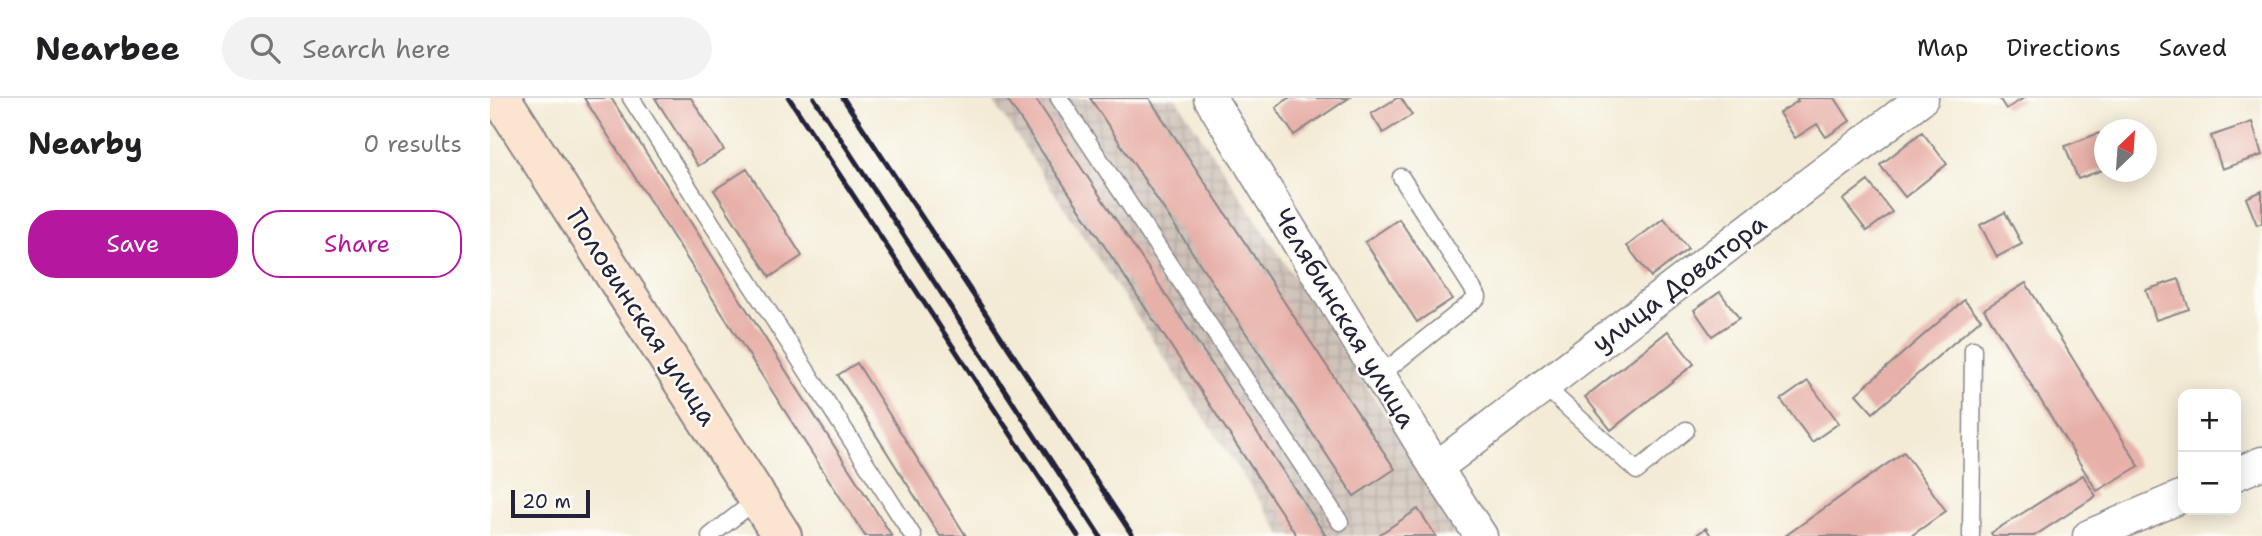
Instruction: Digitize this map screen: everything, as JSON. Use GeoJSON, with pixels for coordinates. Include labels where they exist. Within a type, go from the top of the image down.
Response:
{"type":"FeatureCollection","features":[{"type":"Feature","properties":{"kind":"main road","name":"Половинская улица"},"geometry":{"type":"LineString","coordinates":[[507,100],[782,536]]}},
{"type":"Feature","properties":{"kind":"street","name":"Челябинская улица"},"geometry":{"type":"LineString","coordinates":[[1210,98],[1481,536]]}},
{"type":"Feature","properties":{"kind":"street","name":"улица Доватора"},"geometry":{"type":"LineString","coordinates":[[1437,467],[1922,98]]}},
{"type":"Feature","properties":{"kind":"street"},"geometry":{"type":"LineString","coordinates":[[2241,472],[2262,463]]}},
{"type":"Feature","properties":{"kind":"street"},"geometry":{"type":"LineString","coordinates":[[2089,536],[2178,498]]}},
{"type":"Feature","properties":{"kind":"lane"},"geometry":{"type":"LineString","coordinates":[[631,98],[913,536]]}},
{"type":"Feature","properties":{"kind":"lane"},"geometry":{"type":"LineString","coordinates":[[1059,98],[1340,522]]}},
{"type":"Feature","properties":{"kind":"lane"},"geometry":{"type":"LineString","coordinates":[[1380,374],[1478,297],[1401,177]]}},
{"type":"Feature","properties":{"kind":"lane"},"geometry":{"type":"LineString","coordinates":[[1971,536],[1973,349]]}},
{"type":"Feature","properties":{"kind":"lane"},"geometry":{"type":"LineString","coordinates":[[1544,386],[1637,471],[1686,430]]}},
{"type":"Feature","properties":{"kind":"lane"},"geometry":{"type":"LineString","coordinates":[[710,536],[759,498]]}},
{"type":"Feature","properties":{"kind":"shaded area"},"geometry":{"type":"Polygon","coordinates":[[[991,98],[1176,98],[1465,536],[1283,536],[991,98]]]}},
{"type":"Feature","properties":{"kind":"building"},"geometry":{"type":"Polygon","coordinates":[[[584,98],[611,98],[892,536],[865,536],[584,98]]]}},
{"type":"Feature","properties":{"kind":"building"},"geometry":{"type":"Polygon","coordinates":[[[655,98],[691,98],[724,150],[698,166],[655,98]]]}},
{"type":"Feature","properties":{"kind":"building"},"geometry":{"type":"Polygon","coordinates":[[[1006,98],[1035,98],[1326,536],[1297,536],[1006,98]]]}},
{"type":"Feature","properties":{"kind":"building"},"geometry":{"type":"Polygon","coordinates":[[[1090,98],[1149,98],[1395,469],[1354,496],[1090,98]]]}},
{"type":"Feature","properties":{"kind":"building"},"geometry":{"type":"Polygon","coordinates":[[[1288,98],[1349,98],[1294,135],[1276,108],[1288,98]]]}},
{"type":"Feature","properties":{"kind":"building"},"geometry":{"type":"Polygon","coordinates":[[[1401,98],[1412,115],[1383,133],[1371,114],[1401,98]]]}},
{"type":"Feature","properties":{"kind":"building"},"geometry":{"type":"Polygon","coordinates":[[[1796,98],[1835,98],[1850,121],[1826,137],[1817,124],[1795,138],[1779,113],[1798,101],[1796,98]]]}},
{"type":"Feature","properties":{"kind":"building"},"geometry":{"type":"Polygon","coordinates":[[[1999,98],[2024,98],[2006,109],[1999,98]]]}},
{"type":"Feature","properties":{"kind":"building"},"geometry":{"type":"Polygon","coordinates":[[[2252,122],[2262,155],[2222,169],[2211,136],[2252,122]]]}},
{"type":"Feature","properties":{"kind":"building"},"geometry":{"type":"Polygon","coordinates":[[[1922,132],[1947,164],[1905,197],[1880,165],[1922,132]]]}},
{"type":"Feature","properties":{"kind":"building"},"geometry":{"type":"Polygon","coordinates":[[[2094,135],[2094,173],[2078,179],[2065,146],[2094,135]]]}},
{"type":"Feature","properties":{"kind":"building"},"geometry":{"type":"Polygon","coordinates":[[[747,169],[802,256],[770,277],[714,190],[747,169]]]}},
{"type":"Feature","properties":{"kind":"building"},"geometry":{"type":"Polygon","coordinates":[[[1868,181],[1892,212],[1867,231],[1843,200],[1868,181]]]}},
{"type":"Feature","properties":{"kind":"building"},"geometry":{"type":"Polygon","coordinates":[[[2262,191],[2262,223],[2257,225],[2246,198],[2262,191]]]}},
{"type":"Feature","properties":{"kind":"building"},"geometry":{"type":"Polygon","coordinates":[[[2005,212],[2022,244],[1997,257],[1980,225],[2005,212]]]}},
{"type":"Feature","properties":{"kind":"building"},"geometry":{"type":"Polygon","coordinates":[[[1664,218],[1688,249],[1651,277],[1627,246],[1664,218]]]}},
{"type":"Feature","properties":{"kind":"building"},"geometry":{"type":"Polygon","coordinates":[[[1399,219],[1452,299],[1417,322],[1365,242],[1399,219]]]}},
{"type":"Feature","properties":{"kind":"building"},"geometry":{"type":"Polygon","coordinates":[[[2179,279],[2189,309],[2156,320],[2146,290],[2179,279]]]}},
{"type":"Feature","properties":{"kind":"building"},"geometry":{"type":"Polygon","coordinates":[[[2026,283],[2139,466],[2097,491],[1984,309],[2026,283]]]}},
{"type":"Feature","properties":{"kind":"building"},"geometry":{"type":"Polygon","coordinates":[[[1720,292],[1739,318],[1712,336],[1694,310],[1720,292]]]}},
{"type":"Feature","properties":{"kind":"building"},"geometry":{"type":"Polygon","coordinates":[[[1964,300],[1981,319],[1873,413],[1856,394],[1964,300]]]}},
{"type":"Feature","properties":{"kind":"building"},"geometry":{"type":"Polygon","coordinates":[[[1668,331],[1694,364],[1611,430],[1585,397],[1668,331]]]}},
{"type":"Feature","properties":{"kind":"building"},"geometry":{"type":"Polygon","coordinates":[[[857,363],[966,536],[940,536],[838,375],[857,363]]]}},
{"type":"Feature","properties":{"kind":"building"},"geometry":{"type":"Polygon","coordinates":[[[1808,381],[1839,423],[1812,442],[1781,400],[1808,381]]]}},
{"type":"Feature","properties":{"kind":"building"},"geometry":{"type":"Polygon","coordinates":[[[1904,452],[1946,511],[1911,536],[1785,536],[1904,452]]]}},
{"type":"Feature","properties":{"kind":"building"},"geometry":{"type":"Polygon","coordinates":[[[2083,475],[2096,496],[2034,536],[1993,536],[1991,533],[2083,475]]]}},
{"type":"Feature","properties":{"kind":"building"},"geometry":{"type":"Polygon","coordinates":[[[1418,509],[1436,536],[1381,536],[1380,534],[1418,509]]]}},
{"type":"Feature","properties":{"kind":"building"},"geometry":{"type":"Polygon","coordinates":[[[1706,528],[1711,536],[1695,536],[1706,528]]]}},
{"type":"Feature","properties":{"kind":"railway"},"geometry":{"type":"LineString","coordinates":[[789,98],[1078,536]]}},
{"type":"Feature","properties":{"kind":"railway"},"geometry":{"type":"LineString","coordinates":[[814,98],[1100,536]]}},
{"type":"Feature","properties":{"kind":"railway"},"geometry":{"type":"LineString","coordinates":[[843,98],[1133,536]]}}]}
